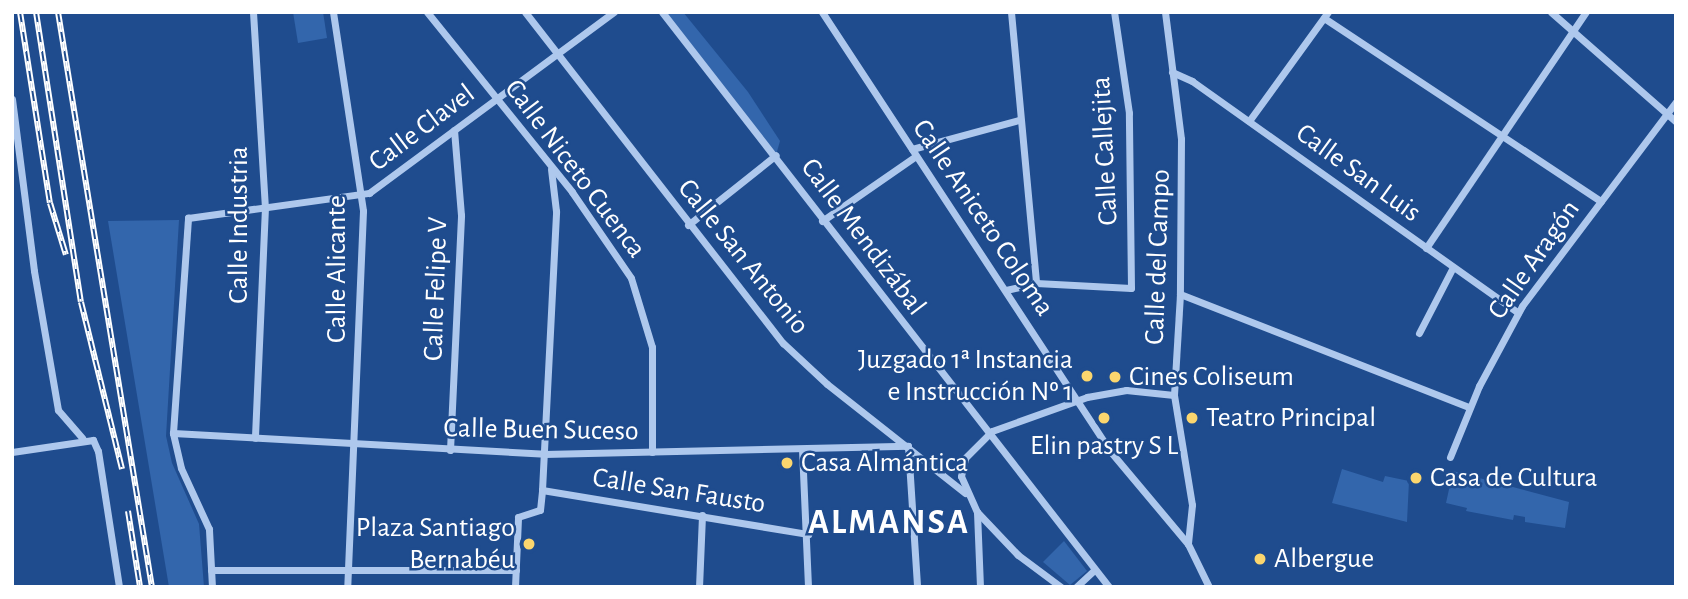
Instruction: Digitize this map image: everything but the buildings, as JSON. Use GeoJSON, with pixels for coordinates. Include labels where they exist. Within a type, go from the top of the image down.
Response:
{"type":"FeatureCollection","features":[{"type":"Feature","properties":{"kind":"street","name":"Calle Industria"},"geometry":{"type":"LineString","coordinates":[[253,12],[265,207],[255,439]]}},
{"type":"Feature","properties":{"kind":"street","name":"Calle Alicante"},"geometry":{"type":"LineString","coordinates":[[333,12],[361,195],[347,587]]}},
{"type":"Feature","properties":{"kind":"street","name":"Calle Niceto Cuenca"},"geometry":{"type":"LineString","coordinates":[[427,12],[551,168],[633,284],[652,347],[652,452]]}},
{"type":"Feature","properties":{"kind":"street","name":"Calle San Antonio"},"geometry":{"type":"LineString","coordinates":[[524,12],[559,54],[688,225],[796,356],[965,493]]}},
{"type":"Feature","properties":{"kind":"street","name":"Calle Clavel"},"geometry":{"type":"LineString","coordinates":[[173,433],[188,218],[361,195],[373,191],[614,12]]}},
{"type":"Feature","properties":{"kind":"street","name":"Calle Mendizábal"},"geometry":{"type":"LineString","coordinates":[[662,12],[776,155],[822,221],[1109,587]]}},
{"type":"Feature","properties":{"kind":"street","name":"Calle Aniceto Coloma"},"geometry":{"type":"LineString","coordinates":[[822,12],[1123,470],[1188,544],[1209,587]]}},
{"type":"Feature","properties":{"kind":"street"},"geometry":{"type":"LineString","coordinates":[[1006,290],[1036,283],[1011,12]]}},
{"type":"Feature","properties":{"kind":"street","name":"Calle Callejita"},"geometry":{"type":"LineString","coordinates":[[1036,283],[1131,288],[1129,113],[1114,12]]}},
{"type":"Feature","properties":{"kind":"street","name":"Calle del Campo"},"geometry":{"type":"LineString","coordinates":[[1165,12],[1181,139],[1180,294],[1174,395],[1192,505],[1188,544]]}},
{"type":"Feature","properties":{"kind":"street"},"geometry":{"type":"LineString","coordinates":[[1551,12],[1676,122]]}},
{"type":"Feature","properties":{"kind":"street"},"geometry":{"type":"LineString","coordinates":[[1426,248],[1586,12]]}},
{"type":"Feature","properties":{"kind":"street"},"geometry":{"type":"LineString","coordinates":[[1249,121],[1326,15],[1601,201]]}},
{"type":"Feature","properties":{"kind":"street","name":"Calle San Luis"},"geometry":{"type":"LineString","coordinates":[[1172,72],[1249,121],[1518,313]]}},
{"type":"Feature","properties":{"kind":"street"},"geometry":{"type":"LineString","coordinates":[[12,99],[34,271],[58,410],[82,438]]}},
{"type":"Feature","properties":{"kind":"street","name":"Calle Aragón"},"geometry":{"type":"LineString","coordinates":[[1450,457],[1469,407],[1518,313],[1676,102]]}},
{"type":"Feature","properties":{"kind":"street"},"geometry":{"type":"LineString","coordinates":[[822,221],[914,152],[1019,120]]}},
{"type":"Feature","properties":{"kind":"street","name":"Calle Felipe V"},"geometry":{"type":"LineString","coordinates":[[450,450],[461,215],[454,130]]}},
{"type":"Feature","properties":{"kind":"street"},"geometry":{"type":"LineString","coordinates":[[688,225],[776,155]]}},
{"type":"Feature","properties":{"kind":"street"},"geometry":{"type":"LineString","coordinates":[[515,587],[518,517],[540,510],[542,490],[556,211],[551,168]]}},
{"type":"Feature","properties":{"kind":"street"},"geometry":{"type":"LineString","coordinates":[[1419,333],[1453,267]]}},
{"type":"Feature","properties":{"kind":"street"},"geometry":{"type":"LineString","coordinates":[[1180,294],[1469,407]]}},
{"type":"Feature","properties":{"kind":"street"},"geometry":{"type":"LineString","coordinates":[[1061,587],[1018,555],[976,512],[965,493],[962,464],[988,434],[1078,400],[1126,390],[1174,395]]}},
{"type":"Feature","properties":{"kind":"street"},"geometry":{"type":"LineString","coordinates":[[173,433],[181,468],[209,529],[212,587]]}},
{"type":"Feature","properties":{"kind":"street","name":"Calle Buen Suceso"},"geometry":{"type":"LineString","coordinates":[[173,433],[544,454],[908,446]]}},
{"type":"Feature","properties":{"kind":"street"},"geometry":{"type":"LineString","coordinates":[[12,452],[82,438],[93,440],[98,451],[119,587]]}},
{"type":"Feature","properties":{"kind":"street"},"geometry":{"type":"LineString","coordinates":[[908,446],[917,587]]}},
{"type":"Feature","properties":{"kind":"street"},"geometry":{"type":"LineString","coordinates":[[802,449],[808,534],[808,587]]}},
{"type":"Feature","properties":{"kind":"street","name":"Calle San Fausto"},"geometry":{"type":"LineString","coordinates":[[542,490],[808,534]]}},
{"type":"Feature","properties":{"kind":"street"},"geometry":{"type":"LineString","coordinates":[[976,512],[980,587]]}},
{"type":"Feature","properties":{"kind":"street"},"geometry":{"type":"LineString","coordinates":[[699,587],[702,515]]}},
{"type":"Feature","properties":{"kind":"street"},"geometry":{"type":"LineString","coordinates":[[211,570],[516,570]]}},
{"type":"Feature","properties":{"kind":"street"},"geometry":{"type":"LineString","coordinates":[[1076,587],[1094,570]]}},
{"type":"Feature","properties":{"kind":"shaded area"},"geometry":{"type":"Polygon","coordinates":[[[293,12],[323,12],[327,38],[298,43],[293,12]]]}},
{"type":"Feature","properties":{"kind":"shaded area"},"geometry":{"type":"Polygon","coordinates":[[[662,12],[683,12],[748,92],[780,141],[776,155],[662,12]]]}},
{"type":"Feature","properties":{"kind":"shaded area"},"geometry":{"type":"Polygon","coordinates":[[[179,220],[166,436],[172,463],[199,524],[204,587],[169,587],[108,221],[179,220]]]}},
{"type":"Feature","properties":{"kind":"shaded area"},"geometry":{"type":"Polygon","coordinates":[[[1342,469],[1383,482],[1385,476],[1409,481],[1407,522],[1332,503],[1342,469]]]}},
{"type":"Feature","properties":{"kind":"shaded area"},"geometry":{"type":"Polygon","coordinates":[[[1453,471],[1569,502],[1565,528],[1525,522],[1525,517],[1514,515],[1513,520],[1466,511],[1467,508],[1446,503],[1453,471]]]}},
{"type":"Feature","properties":{"kind":"shaded area"},"geometry":{"type":"Polygon","coordinates":[[[1064,541],[1087,571],[1070,585],[1043,562],[1064,541]]]}},
{"type":"Feature","properties":{"kind":"railway"},"geometry":{"type":"LineString","coordinates":[[20,12],[50,203],[66,255]]}},
{"type":"Feature","properties":{"kind":"railway"},"geometry":{"type":"LineString","coordinates":[[36,12],[81,302],[122,469]]}},
{"type":"Feature","properties":{"kind":"railway"},"geometry":{"type":"LineString","coordinates":[[58,12],[152,587]]}},
{"type":"Feature","properties":{"kind":"railway"},"geometry":{"type":"LineString","coordinates":[[128,511],[140,587]]}},
{"type":"Feature","properties":{"kind":"place","name":"Juzgado 1ª Instancia e Instrucción Nº 1"},"geometry":{"type":"Point","coordinates":[1087,376]}},
{"type":"Feature","properties":{"kind":"place","name":"Cines Coliseum"},"geometry":{"type":"Point","coordinates":[1115,377]}},
{"type":"Feature","properties":{"kind":"place","name":"Elin pastry S L"},"geometry":{"type":"Point","coordinates":[1104,418]}},
{"type":"Feature","properties":{"kind":"place","name":"Teatro Principal"},"geometry":{"type":"Point","coordinates":[1192,418]}},
{"type":"Feature","properties":{"kind":"place","name":"Casa Almántica"},"geometry":{"type":"Point","coordinates":[787,463]}},
{"type":"Feature","properties":{"kind":"place","name":"Casa de Cultura"},"geometry":{"type":"Point","coordinates":[1416,478]}},
{"type":"Feature","properties":{"kind":"place","name":"Plaza Santiago Bernabéu"},"geometry":{"type":"Point","coordinates":[529,544]}},
{"type":"Feature","properties":{"kind":"place","name":"Albergue"},"geometry":{"type":"Point","coordinates":[1260,559]}},
{"type":"Feature","properties":{"kind":"district","name":"ALMANSA"},"geometry":{"type":"Point","coordinates":[889,523]}}]}
